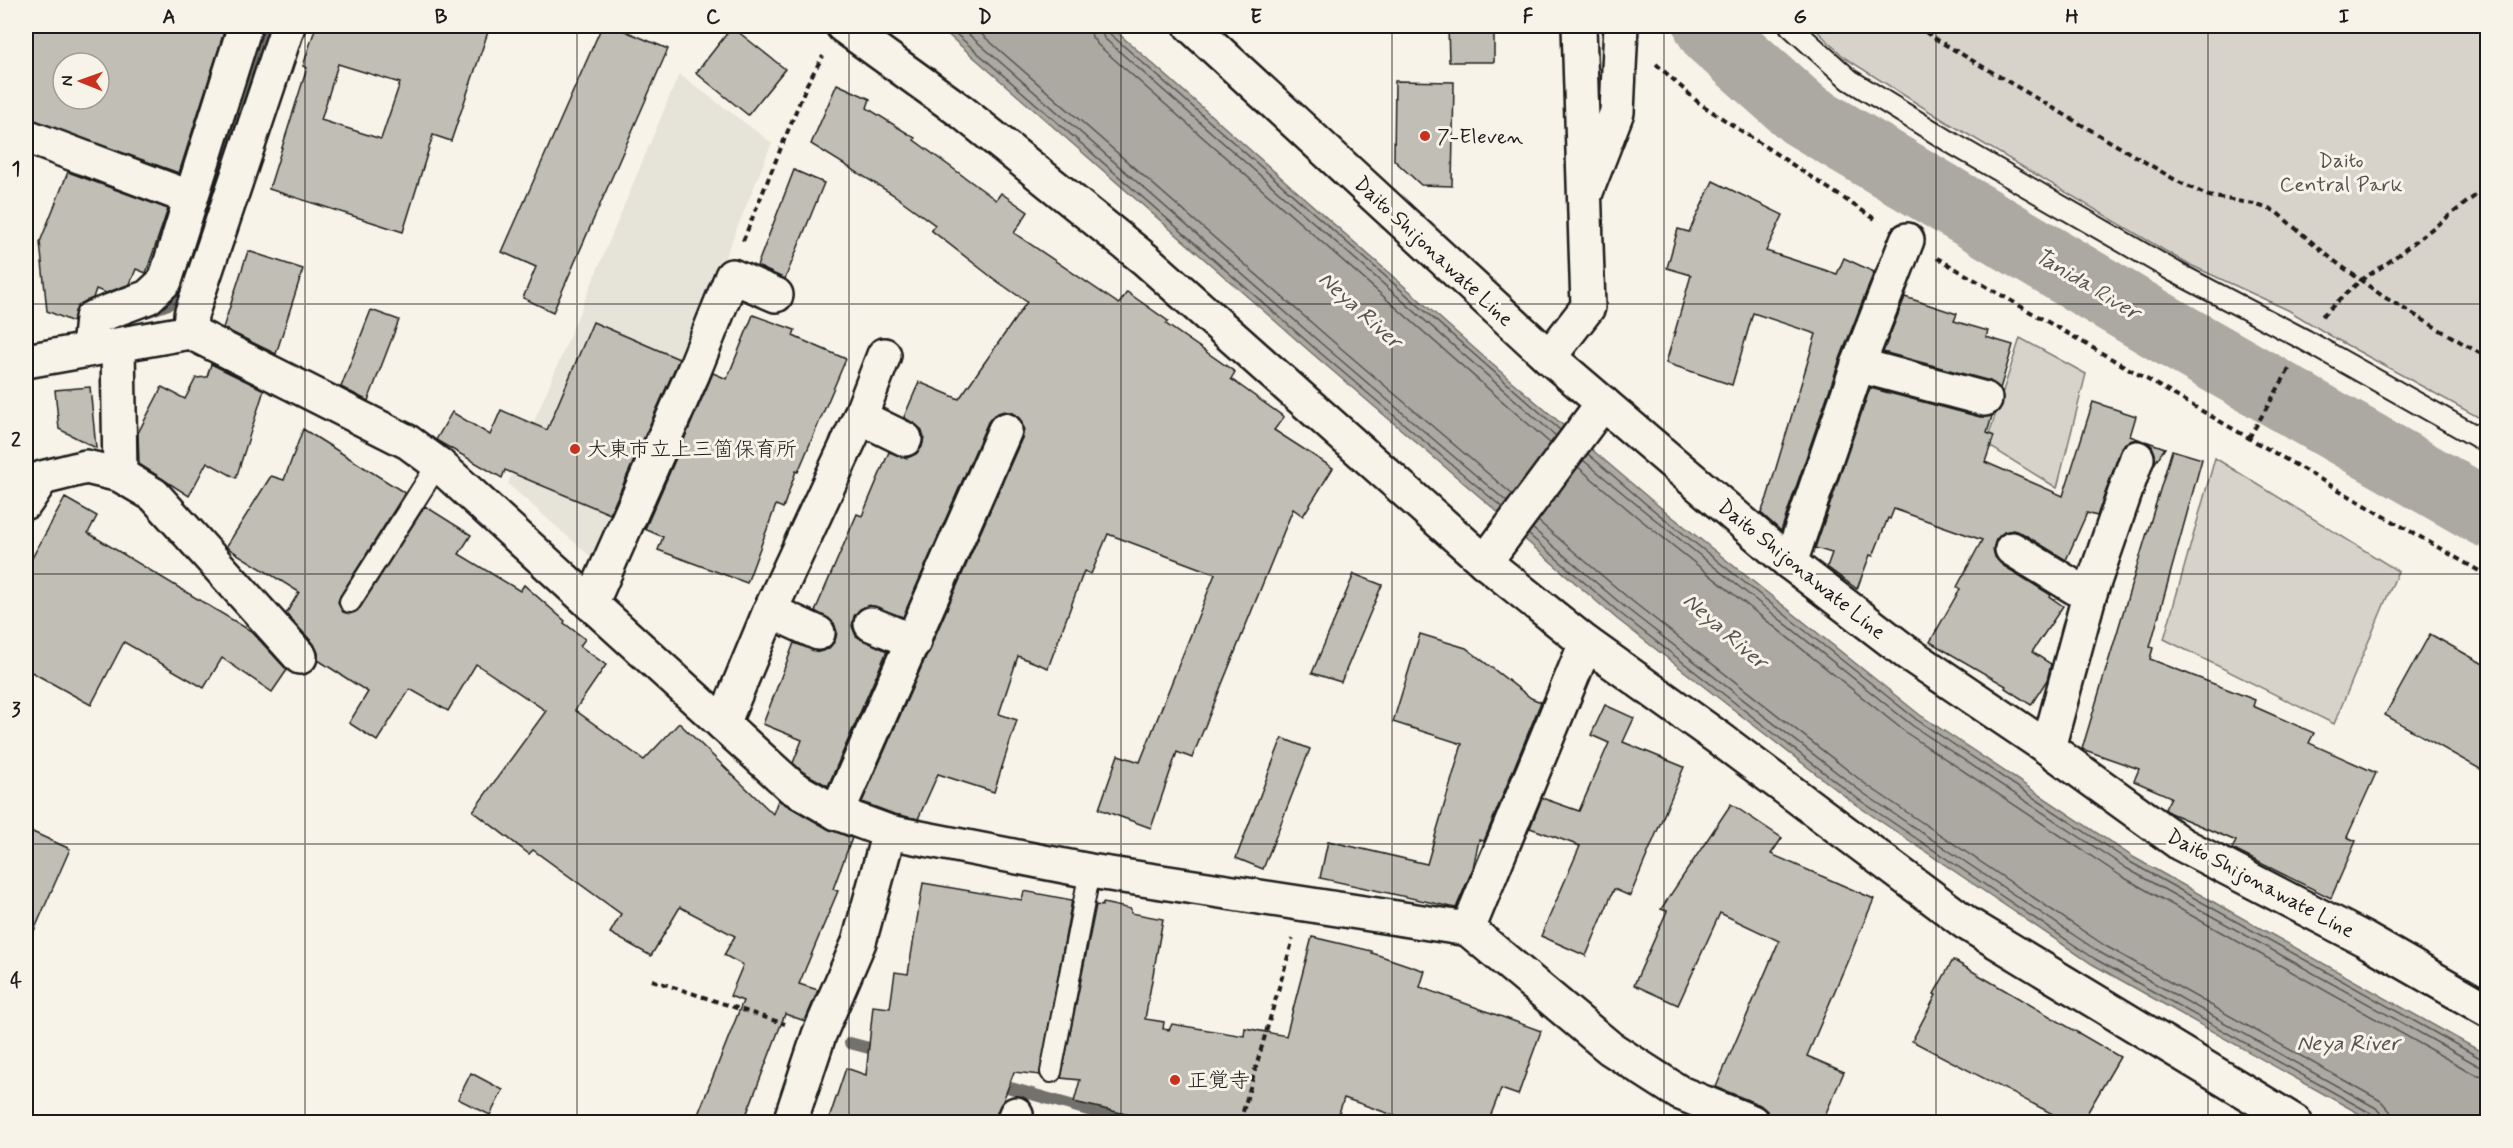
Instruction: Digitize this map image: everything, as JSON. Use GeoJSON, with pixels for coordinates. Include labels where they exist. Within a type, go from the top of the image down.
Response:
{"type":"FeatureCollection","features":[{"type":"Feature","properties":{"kind":"street"},"geometry":{"type":"LineString","coordinates":[[120,475],[103,348],[92,318],[148,297],[165,280],[245,26]]}},
{"type":"Feature","properties":{"kind":"street"},"geometry":{"type":"LineString","coordinates":[[190,332],[192,315],[288,26]]}},
{"type":"Feature","properties":{"kind":"street"},"geometry":{"type":"LineString","coordinates":[[843,26],[962,112],[1146,260],[1491,555],[1586,644],[1720,739],[1966,923],[2295,1122]]}},
{"type":"Feature","properties":{"kind":"street","name":"Daito Shijonawate Line"},"geometry":{"type":"LineString","coordinates":[[1191,26],[1549,357],[1790,563],[1906,652],[2048,748],[2181,844],[2364,939],[2487,1010]]}},
{"type":"Feature","properties":{"kind":"street"},"geometry":{"type":"LineString","coordinates":[[1549,357],[1588,307],[1579,26]]}},
{"type":"Feature","properties":{"kind":"street"},"geometry":{"type":"LineString","coordinates":[[1586,192],[1617,112],[1621,26]]}},
{"type":"Feature","properties":{"kind":"street"},"geometry":{"type":"LineString","coordinates":[[27,142],[191,198]]}},
{"type":"Feature","properties":{"kind":"street"},"geometry":{"type":"LineString","coordinates":[[1790,563],[1858,365],[1907,240]]}},
{"type":"Feature","properties":{"kind":"street"},"geometry":{"type":"LineString","coordinates":[[591,604],[693,373],[732,276],[776,295]]}},
{"type":"Feature","properties":{"kind":"street"},"geometry":{"type":"LineString","coordinates":[[26,361],[190,332],[408,442],[438,464],[792,787],[837,813],[889,832],[1090,871],[1468,929],[1610,1048],[1680,1093],[1752,1122]]}},
{"type":"Feature","properties":{"kind":"street"},"geometry":{"type":"LineString","coordinates":[[723,724],[770,610],[860,417],[884,355]]}},
{"type":"Feature","properties":{"kind":"street"},"geometry":{"type":"LineString","coordinates":[[1858,365],[1985,399]]}},
{"type":"Feature","properties":{"kind":"street"},"geometry":{"type":"LineString","coordinates":[[1491,555],[1603,403]]}},
{"type":"Feature","properties":{"kind":"street"},"geometry":{"type":"LineString","coordinates":[[860,417],[905,439]]}},
{"type":"Feature","properties":{"kind":"street"},"geometry":{"type":"LineString","coordinates":[[837,813],[914,642],[1005,430]]}},
{"type":"Feature","properties":{"kind":"street"},"geometry":{"type":"LineString","coordinates":[[2048,748],[2089,596],[2137,458]]}},
{"type":"Feature","properties":{"kind":"street"},"geometry":{"type":"LineString","coordinates":[[26,502],[42,478],[86,467],[120,475],[154,495],[300,657]]}},
{"type":"Feature","properties":{"kind":"street"},"geometry":{"type":"LineString","coordinates":[[2012,549],[2089,596]]}},
{"type":"Feature","properties":{"kind":"street"},"geometry":{"type":"LineString","coordinates":[[770,610],[818,633]]}},
{"type":"Feature","properties":{"kind":"street"},"geometry":{"type":"LineString","coordinates":[[871,624],[914,642]]}},
{"type":"Feature","properties":{"kind":"street"},"geometry":{"type":"LineString","coordinates":[[1468,929],[1586,644]]}},
{"type":"Feature","properties":{"kind":"street"},"geometry":{"type":"LineString","coordinates":[[790,1122],[819,1035],[859,942],[889,832]]}},
{"type":"Feature","properties":{"kind":"lane"},"geometry":{"type":"LineString","coordinates":[[1790,26],[1850,80],[1955,145],[2175,272],[2305,340],[2487,443]]}},
{"type":"Feature","properties":{"kind":"lane"},"geometry":{"type":"LineString","coordinates":[[350,602],[438,464]]}},
{"type":"Feature","properties":{"kind":"lane"},"geometry":{"type":"LineString","coordinates":[[1050,1072],[1090,871]]}},
{"type":"Feature","properties":{"kind":"path"},"geometry":{"type":"LineString","coordinates":[[1917,26],[2179,182],[2209,196],[2254,204],[2275,211],[2384,297],[2487,358]]}},
{"type":"Feature","properties":{"kind":"path"},"geometry":{"type":"LineString","coordinates":[[732,276],[737,256],[807,84],[823,55]]}},
{"type":"Feature","properties":{"kind":"path"},"geometry":{"type":"LineString","coordinates":[[1652,60],[1699,103],[1907,240],[2487,576]]}},
{"type":"Feature","properties":{"kind":"path"},"geometry":{"type":"LineString","coordinates":[[2305,340],[2327,310],[2361,280],[2386,264],[2487,186]]}},
{"type":"Feature","properties":{"kind":"path"},"geometry":{"type":"LineString","coordinates":[[2249,438],[2294,360]]}},
{"type":"Feature","properties":{"kind":"path"},"geometry":{"type":"LineString","coordinates":[[1240,1122],[1303,904]]}},
{"type":"Feature","properties":{"kind":"path"},"geometry":{"type":"LineString","coordinates":[[652,980],[819,1035]]}},
{"type":"Feature","properties":{"kind":"shaded area"},"geometry":{"type":"Polygon","coordinates":[[[679,74],[772,143],[599,564],[508,484],[679,74]]]}},
{"type":"Feature","properties":{"kind":"green space","name":"Daito Central Park"},"geometry":{"type":"Polygon","coordinates":[[[1812,26],[2487,26],[2487,422],[2288,310],[2184,262],[1940,118],[1845,58],[1812,26]]]}},
{"type":"Feature","properties":{"kind":"green space"},"geometry":{"type":"Polygon","coordinates":[[[2020,338],[2086,374],[2057,488],[1986,444],[2020,338]]]}},
{"type":"Feature","properties":{"kind":"green space"},"geometry":{"type":"Polygon","coordinates":[[[2215,458],[2398,571],[2334,724],[2164,639],[2215,458]]]}},
{"type":"Feature","properties":{"kind":"water","name":"Neya River"},"geometry":{"type":"Polygon","coordinates":[[[938,26],[1110,26],[1510,380],[1650,499],[1920,715],[2133,857],[2487,1055],[2487,1122],[2374,1122],[2092,964],[1855,804],[1617,619],[1521,536],[1500,514],[1314,355],[938,26]]]}},
{"type":"Feature","properties":{"kind":"building"},"geometry":{"type":"Polygon","coordinates":[[[26,26],[226,26],[179,173],[26,118],[26,26]]]}},
{"type":"Feature","properties":{"kind":"building"},"geometry":{"type":"Polygon","coordinates":[[[316,26],[490,26],[451,141],[433,135],[403,232],[269,189],[307,68],[303,66],[316,26]],[[338,64],[321,120],[381,139],[400,83],[338,64]]]}},
{"type":"Feature","properties":{"kind":"building"},"geometry":{"type":"Polygon","coordinates":[[[602,26],[613,26],[668,49],[553,312],[523,298],[536,267],[502,252],[602,26]]]}},
{"type":"Feature","properties":{"kind":"building"},"geometry":{"type":"Polygon","coordinates":[[[1448,26],[1494,26],[1494,62],[1449,62],[1448,26]]]}},
{"type":"Feature","properties":{"kind":"building"},"geometry":{"type":"Polygon","coordinates":[[[732,27],[785,69],[748,115],[696,73],[732,27]]]}},
{"type":"Feature","properties":{"kind":"building"},"geometry":{"type":"Polygon","coordinates":[[[1395,81],[1454,82],[1452,186],[1421,185],[1394,160],[1395,81]]]}},
{"type":"Feature","properties":{"kind":"building"},"geometry":{"type":"Polygon","coordinates":[[[837,84],[870,99],[867,108],[915,138],[914,140],[996,200],[1001,193],[1028,212],[1014,233],[1119,304],[1127,292],[1168,321],[1166,324],[1235,372],[1231,379],[1284,417],[1274,430],[1333,468],[1303,516],[1293,509],[1192,758],[1177,752],[1151,828],[1099,809],[1118,755],[1140,762],[1215,574],[1108,534],[1091,574],[1084,571],[1048,668],[1018,656],[999,714],[1017,720],[994,792],[938,774],[918,819],[894,814],[862,802],[1022,438],[1024,429],[1020,419],[1012,413],[1004,411],[994,415],[988,422],[903,617],[869,605],[860,609],[854,616],[852,626],[856,636],[887,651],[828,786],[803,772],[793,763],[802,740],[763,724],[794,643],[819,652],[828,649],[835,641],[837,632],[834,623],[815,611],[857,514],[862,516],[889,452],[907,458],[916,454],[922,447],[924,437],[921,429],[904,417],[919,382],[959,399],[1027,302],[931,230],[935,225],[894,195],[811,144],[837,84]]]}},
{"type":"Feature","properties":{"kind":"building"},"geometry":{"type":"Polygon","coordinates":[[[794,170],[824,183],[785,279],[757,266],[794,170]]]}},
{"type":"Feature","properties":{"kind":"building"},"geometry":{"type":"Polygon","coordinates":[[[68,172],[168,209],[146,273],[136,269],[130,284],[106,293],[96,289],[93,298],[77,307],[73,322],[47,311],[40,242],[68,172]]]}},
{"type":"Feature","properties":{"kind":"building"},"geometry":{"type":"Polygon","coordinates":[[[1713,181],[1783,215],[1766,251],[1837,274],[1844,258],[1874,272],[1840,359],[1781,531],[1761,513],[1816,334],[1753,313],[1732,385],[1666,363],[1691,275],[1667,268],[1678,229],[1689,232],[1713,181]]]}},
{"type":"Feature","properties":{"kind":"building"},"geometry":{"type":"Polygon","coordinates":[[[248,251],[303,269],[276,354],[223,328],[248,251]]]}},
{"type":"Feature","properties":{"kind":"building"},"geometry":{"type":"Polygon","coordinates":[[[1905,297],[1957,314],[1954,321],[1988,331],[1986,337],[2013,345],[2000,389],[1990,381],[1883,352],[1905,297]]]}},
{"type":"Feature","properties":{"kind":"building"},"geometry":{"type":"Polygon","coordinates":[[[371,310],[399,320],[368,401],[341,387],[371,310]]]}},
{"type":"Feature","properties":{"kind":"building"},"geometry":{"type":"Polygon","coordinates":[[[753,315],[795,330],[793,336],[846,359],[798,472],[796,471],[783,508],[776,505],[747,583],[658,550],[663,537],[645,529],[713,373],[727,379],[753,315]]]}},
{"type":"Feature","properties":{"kind":"building"},"geometry":{"type":"Polygon","coordinates":[[[593,322],[679,359],[610,514],[505,470],[502,478],[436,440],[452,412],[490,435],[501,410],[547,430],[593,322]]]}},
{"type":"Feature","properties":{"kind":"building"},"geometry":{"type":"Polygon","coordinates":[[[211,364],[264,390],[236,478],[207,462],[189,496],[139,464],[138,433],[162,387],[185,399],[196,378],[207,377],[211,364]]]}},
{"type":"Feature","properties":{"kind":"building"},"geometry":{"type":"Polygon","coordinates":[[[90,387],[96,448],[59,429],[55,390],[90,387]]]}},
{"type":"Feature","properties":{"kind":"building"},"geometry":{"type":"Polygon","coordinates":[[[1870,388],[1980,417],[1992,416],[1987,433],[1994,436],[1985,462],[2063,496],[2093,402],[2136,416],[2130,436],[2141,440],[2125,443],[2120,451],[2097,516],[2087,513],[2066,560],[2022,533],[2013,530],[2004,532],[1996,540],[1993,549],[1995,557],[2002,565],[2051,595],[2050,597],[2063,606],[2032,652],[2051,664],[2047,680],[2031,705],[2005,688],[2006,686],[1930,642],[1960,589],[1957,587],[1982,540],[1894,509],[1890,519],[1888,518],[1873,556],[1870,555],[1857,589],[1827,567],[1832,553],[1815,548],[1870,388]]]}},
{"type":"Feature","properties":{"kind":"building"},"geometry":{"type":"Polygon","coordinates":[[[303,429],[405,493],[340,596],[338,602],[343,612],[350,614],[360,608],[425,506],[471,535],[459,554],[520,591],[524,585],[565,621],[564,623],[585,639],[580,646],[606,665],[575,710],[644,760],[679,723],[773,814],[778,800],[828,829],[852,838],[833,889],[838,891],[799,984],[818,990],[805,1021],[785,1014],[745,1118],[732,1113],[729,1122],[695,1122],[743,1001],[730,996],[743,965],[724,955],[735,936],[680,907],[651,956],[610,933],[621,914],[533,850],[529,854],[473,811],[546,711],[476,664],[448,711],[410,689],[377,741],[349,723],[368,692],[318,660],[314,644],[286,614],[299,592],[226,547],[271,476],[284,480],[303,429]]]}},
{"type":"Feature","properties":{"kind":"building"},"geometry":{"type":"Polygon","coordinates":[[[2145,441],[2165,448],[2155,463],[2152,446],[2145,441]]]}},
{"type":"Feature","properties":{"kind":"building"},"geometry":{"type":"Polygon","coordinates":[[[2172,450],[2202,459],[2150,647],[2153,648],[2150,659],[2255,700],[2253,706],[2314,733],[2309,743],[2376,773],[2347,837],[2356,841],[2331,898],[2232,849],[2236,841],[2170,813],[2165,809],[2171,797],[2134,781],[2139,769],[2082,749],[2172,450]]]}},
{"type":"Feature","properties":{"kind":"building"},"geometry":{"type":"Polygon","coordinates":[[[65,498],[97,516],[88,533],[251,631],[287,670],[272,692],[222,658],[204,688],[124,642],[91,705],[26,669],[26,569],[65,498]]]}},
{"type":"Feature","properties":{"kind":"building"},"geometry":{"type":"Polygon","coordinates":[[[1354,574],[1382,585],[1341,682],[1312,673],[1354,574]]]}},
{"type":"Feature","properties":{"kind":"building"},"geometry":{"type":"Polygon","coordinates":[[[1420,634],[1466,648],[1531,698],[1541,702],[1484,841],[1479,840],[1473,868],[1456,908],[1320,878],[1328,841],[1427,864],[1462,744],[1393,722],[1420,634]]]}},
{"type":"Feature","properties":{"kind":"building"},"geometry":{"type":"Polygon","coordinates":[[[2430,634],[2487,666],[2487,773],[2385,715],[2430,634]]]}},
{"type":"Feature","properties":{"kind":"building"},"geometry":{"type":"Polygon","coordinates":[[[1605,705],[1634,718],[1623,742],[1684,767],[1630,896],[1614,889],[1586,956],[1541,936],[1580,846],[1530,828],[1542,798],[1579,811],[1609,743],[1591,735],[1605,705]]]}},
{"type":"Feature","properties":{"kind":"building"},"geometry":{"type":"Polygon","coordinates":[[[1282,738],[1310,749],[1263,869],[1236,858],[1282,738]]]}},
{"type":"Feature","properties":{"kind":"building"},"geometry":{"type":"Polygon","coordinates":[[[1731,804],[1782,838],[1771,854],[1874,899],[1807,1056],[1844,1072],[1822,1122],[1770,1122],[1767,1111],[1760,1105],[1716,1087],[1779,941],[1720,913],[1678,1005],[1634,985],[1667,911],[1661,909],[1731,804]]]}},
{"type":"Feature","properties":{"kind":"building"},"geometry":{"type":"Polygon","coordinates":[[[26,829],[70,849],[26,949],[26,829]]]}},
{"type":"Feature","properties":{"kind":"building"},"geometry":{"type":"Polygon","coordinates":[[[923,883],[1022,900],[1024,891],[1072,900],[1040,1075],[1014,1072],[995,1122],[828,1122],[846,1068],[866,1075],[873,1006],[890,1008],[895,972],[908,974],[923,883]]]}},
{"type":"Feature","properties":{"kind":"building"},"geometry":{"type":"Polygon","coordinates":[[[1103,903],[1131,909],[1131,913],[1163,919],[1145,1019],[1164,1022],[1163,1029],[1169,1030],[1172,1024],[1244,1036],[1245,1028],[1286,1036],[1312,937],[1372,951],[1372,953],[1425,971],[1420,987],[1541,1031],[1518,1095],[1501,1089],[1488,1122],[1413,1122],[1344,1098],[1336,1122],[1160,1122],[1074,1102],[1080,1080],[1061,1078],[1096,905],[1102,906],[1103,903]]]}},
{"type":"Feature","properties":{"kind":"building"},"geometry":{"type":"Polygon","coordinates":[[[1953,960],[2120,1057],[2082,1122],[2068,1122],[1912,1041],[1953,960]]]}},
{"type":"Feature","properties":{"kind":"building"},"geometry":{"type":"Polygon","coordinates":[[[471,1073],[503,1090],[490,1115],[458,1099],[471,1073]]]}},
{"type":"Feature","properties":{"kind":"waterway"},"geometry":{"type":"LineString","coordinates":[[204,211],[265,26]]}},
{"type":"Feature","properties":{"kind":"waterway","name":"Tanida River"},"geometry":{"type":"LineString","coordinates":[[1708,26],[1713,34],[1803,114],[2166,330],[2488,514]]}},
{"type":"Feature","properties":{"kind":"waterway"},"geometry":{"type":"LineString","coordinates":[[146,312],[174,302],[183,276]]}},
{"type":"Feature","properties":{"kind":"waterway"},"geometry":{"type":"LineString","coordinates":[[850,1043],[884,1052]]}},
{"type":"Feature","properties":{"kind":"waterway"},"geometry":{"type":"LineString","coordinates":[[993,1083],[1130,1122]]}},
{"type":"Feature","properties":{"kind":"place","name":"7-Eleven"},"geometry":{"type":"Point","coordinates":[1425,136]}},
{"type":"Feature","properties":{"kind":"place","name":"大東市立上三箇保育所"},"geometry":{"type":"Point","coordinates":[575,449]}},
{"type":"Feature","properties":{"kind":"place","name":"正覚寺"},"geometry":{"type":"Point","coordinates":[1175,1080]}}]}
